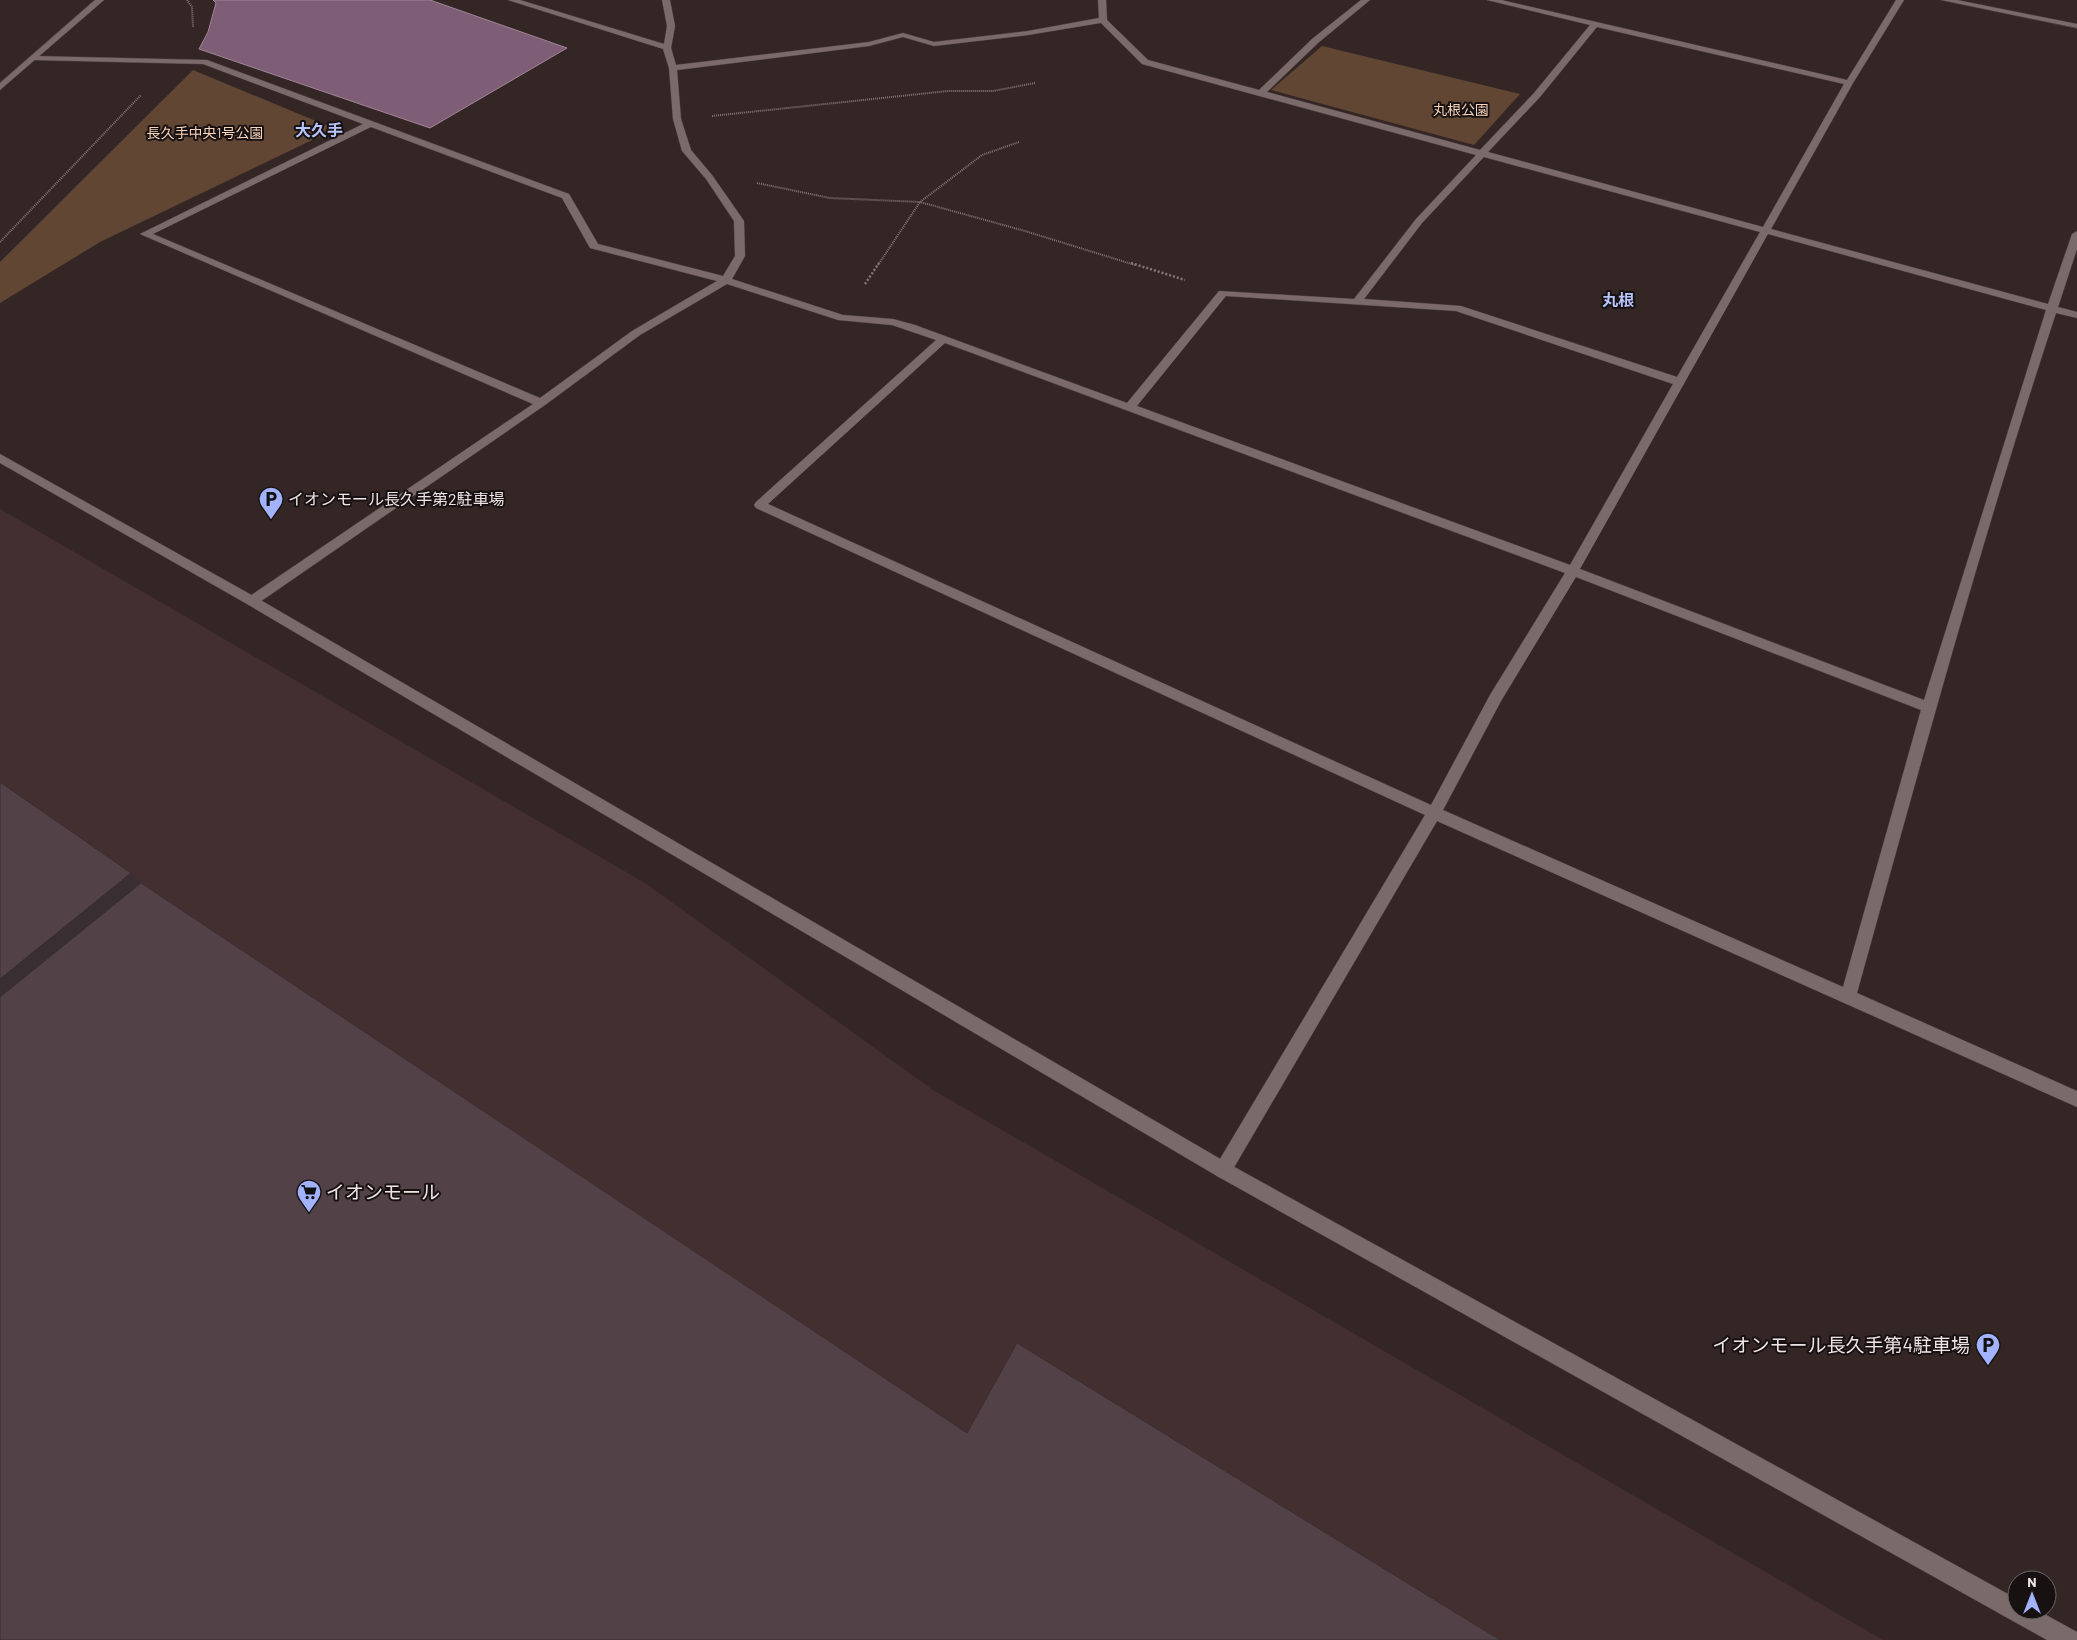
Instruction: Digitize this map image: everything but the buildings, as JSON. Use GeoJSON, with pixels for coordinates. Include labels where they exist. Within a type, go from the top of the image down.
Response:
{"type":"FeatureCollection","features":[{"type":"Feature","properties":{"kind":"street"},"geometry":{"type":"LineString","coordinates":[[0,87],[100,0]]}},
{"type":"Feature","properties":{"kind":"street"},"geometry":{"type":"LineString","coordinates":[[512,0],[667,48]]}},
{"type":"Feature","properties":{"kind":"street"},"geometry":{"type":"LineString","coordinates":[[252,601],[541,403],[636,333],[726,280],[740,256],[739,221],[688,151],[677,119],[674,68],[667,48],[671,26],[666,0]]}},
{"type":"Feature","properties":{"kind":"street"},"geometry":{"type":"LineString","coordinates":[[1102,0],[1103,20],[1145,62],[1482,152],[1765,232],[2077,315]]}},
{"type":"Feature","properties":{"kind":"street"},"geometry":{"type":"LineString","coordinates":[[1260,94],[1315,41],[1366,0]]}},
{"type":"Feature","properties":{"kind":"street"},"geometry":{"type":"LineString","coordinates":[[1491,0],[1849,83]]}},
{"type":"Feature","properties":{"kind":"street"},"geometry":{"type":"LineString","coordinates":[[1223,1170],[1434,813],[1495,699],[1573,570],[1849,83],[1900,0]]}},
{"type":"Feature","properties":{"kind":"street"},"geometry":{"type":"LineString","coordinates":[[1945,0],[2077,26]]}},
{"type":"Feature","properties":{"kind":"street"},"geometry":{"type":"LineString","coordinates":[[674,68],[869,44],[903,35],[934,44],[1028,33],[1103,20]]}},
{"type":"Feature","properties":{"kind":"street"},"geometry":{"type":"LineString","coordinates":[[1357,302],[1419,220],[1537,95],[1596,24]]}},
{"type":"Feature","properties":{"kind":"street"},"geometry":{"type":"LineString","coordinates":[[33,58],[204,62],[566,196],[594,246],[726,280],[842,318],[892,322],[944,338],[1573,570],[1929,707]]}},
{"type":"Feature","properties":{"kind":"street"},"geometry":{"type":"LineString","coordinates":[[369,124],[145,234],[541,403]]}},
{"type":"Feature","properties":{"kind":"street"},"geometry":{"type":"LineString","coordinates":[[1848,997],[1929,707],[2031,372],[2077,234]]}},
{"type":"Feature","properties":{"kind":"street"},"geometry":{"type":"LineString","coordinates":[[1130,407],[1223,293],[1457,308],[1680,382]]}},
{"type":"Feature","properties":{"kind":"street"},"geometry":{"type":"LineString","coordinates":[[944,338],[760,506],[1434,813],[2077,1099]]}},
{"type":"Feature","properties":{"kind":"street"},"geometry":{"type":"LineString","coordinates":[[0,458],[252,601],[1223,1170],[2068,1640]]}},
{"type":"Feature","properties":{"kind":"path"},"geometry":{"type":"LineString","coordinates":[[0,242],[174,61]]}},
{"type":"Feature","properties":{"kind":"path"},"geometry":{"type":"LineString","coordinates":[[677,119],[948,91],[993,91],[1035,83]]}},
{"type":"Feature","properties":{"kind":"path"},"geometry":{"type":"LineString","coordinates":[[842,318],[920,202],[982,156],[1019,142]]}},
{"type":"Feature","properties":{"kind":"path"},"geometry":{"type":"LineString","coordinates":[[709,178],[759,183],[830,198],[920,202],[1128,261],[1223,293]]}},
{"type":"Feature","properties":{"kind":"shaded area"},"geometry":{"type":"Polygon","coordinates":[[[213,0],[430,0],[567,48],[430,128],[199,49],[208,32],[216,3],[213,0]]]}},
{"type":"Feature","properties":{"kind":"shaded area"},"geometry":{"type":"Polygon","coordinates":[[[0,509],[645,883],[933,1090],[1883,1640],[0,1640],[0,509]]]}},
{"type":"Feature","properties":{"kind":"green space","name":"丸根公園"},"geometry":{"type":"Polygon","coordinates":[[[1322,46],[1520,94],[1474,145],[1271,90],[1322,46]]]}},
{"type":"Feature","properties":{"kind":"green space","name":"長久手中央1号公園"},"geometry":{"type":"Polygon","coordinates":[[[193,70],[335,129],[100,242],[0,303],[0,262],[193,70]]]}},
{"type":"Feature","properties":{"kind":"place","name":"イオンモール長久手第2駐車場"},"geometry":{"type":"Point","coordinates":[271,520]}},
{"type":"Feature","properties":{"kind":"place","name":"イオンモール"},"geometry":{"type":"Point","coordinates":[309,1213]}},
{"type":"Feature","properties":{"kind":"place","name":"イオンモール長久手第4駐車場"},"geometry":{"type":"Point","coordinates":[1988,1366]}},
{"type":"Feature","properties":{"kind":"district","name":"大久手"},"geometry":{"type":"Point","coordinates":[319,130]}},
{"type":"Feature","properties":{"kind":"district","name":"丸根"},"geometry":{"type":"Point","coordinates":[1618,300]}}]}
